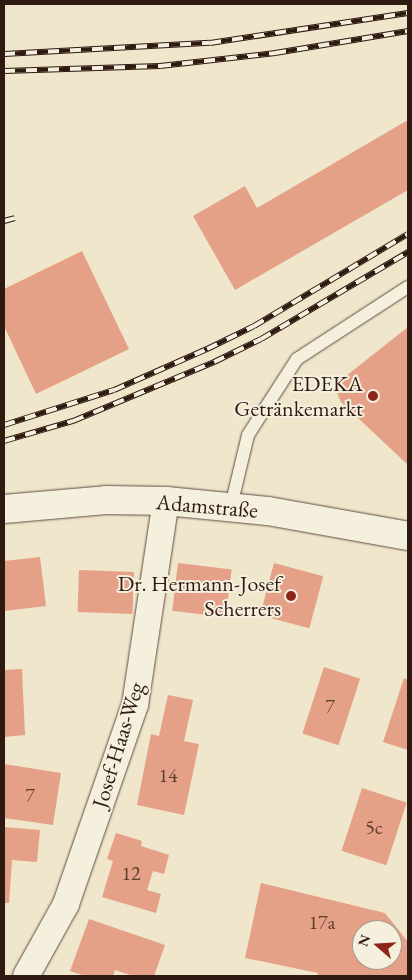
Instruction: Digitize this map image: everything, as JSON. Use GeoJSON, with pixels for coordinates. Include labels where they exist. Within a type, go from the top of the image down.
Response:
{"type":"FeatureCollection","features":[{"type":"Feature","properties":{"kind":"main road","name":"Adamstraße"},"geometry":{"type":"LineString","coordinates":[[4,509],[106,500],[166,501],[231,506],[408,536]]}},
{"type":"Feature","properties":{"kind":"street","name":"Josef-Haas-Weg"},"geometry":{"type":"LineString","coordinates":[[26,976],[66,904],[135,704],[166,501]]}},
{"type":"Feature","properties":{"kind":"lane"},"geometry":{"type":"LineString","coordinates":[[231,506],[248,435],[296,360],[408,287]]}},
{"type":"Feature","properties":{"kind":"building"},"geometry":{"type":"Polygon","coordinates":[[[408,120],[408,190],[235,290],[193,216],[245,186],[257,208],[408,120]]]}},
{"type":"Feature","properties":{"kind":"building"},"geometry":{"type":"Polygon","coordinates":[[[82,251],[129,349],[36,394],[4,326],[4,289],[82,251]]]}},
{"type":"Feature","properties":{"kind":"building","name":"EDEKA Getränkemarkt"},"geometry":{"type":"Polygon","coordinates":[[[408,327],[408,465],[341,402],[336,390],[341,380],[408,327]]]}},
{"type":"Feature","properties":{"kind":"building"},"geometry":{"type":"Polygon","coordinates":[[[40,557],[46,606],[4,611],[4,561],[40,557]]]}},
{"type":"Feature","properties":{"kind":"building"},"geometry":{"type":"Polygon","coordinates":[[[178,563],[232,570],[226,617],[172,611],[178,563]]]}},
{"type":"Feature","properties":{"kind":"building","name":"Dr. Hermann-Josef Scherrers"},"geometry":{"type":"Polygon","coordinates":[[[274,563],[323,576],[309,628],[260,615],[274,563]]]}},
{"type":"Feature","properties":{"kind":"building"},"geometry":{"type":"Polygon","coordinates":[[[79,570],[134,572],[133,614],[78,612],[79,570]]]}},
{"type":"Feature","properties":{"kind":"building"},"geometry":{"type":"Polygon","coordinates":[[[324,667],[360,679],[339,745],[302,734],[324,667]]]}},
{"type":"Feature","properties":{"kind":"building"},"geometry":{"type":"Polygon","coordinates":[[[22,669],[25,735],[4,737],[4,670],[22,669]]]}},
{"type":"Feature","properties":{"kind":"building"},"geometry":{"type":"Polygon","coordinates":[[[404,678],[408,680],[408,750],[383,742],[404,678]]]}},
{"type":"Feature","properties":{"kind":"building"},"geometry":{"type":"Polygon","coordinates":[[[168,695],[193,700],[184,741],[199,744],[184,815],[137,805],[151,734],[159,736],[168,695]]]}},
{"type":"Feature","properties":{"kind":"building"},"geometry":{"type":"Polygon","coordinates":[[[4,764],[61,773],[53,825],[4,818],[4,764]]]}},
{"type":"Feature","properties":{"kind":"building"},"geometry":{"type":"Polygon","coordinates":[[[362,788],[407,803],[386,865],[342,851],[362,788]]]}},
{"type":"Feature","properties":{"kind":"building"},"geometry":{"type":"Polygon","coordinates":[[[4,827],[40,830],[37,862],[12,860],[9,903],[4,903],[4,827]]]}},
{"type":"Feature","properties":{"kind":"building"},"geometry":{"type":"Polygon","coordinates":[[[116,833],[142,841],[141,846],[169,855],[164,874],[153,871],[147,890],[161,894],[156,913],[102,897],[113,861],[107,859],[116,833]]]}},
{"type":"Feature","properties":{"kind":"building"},"geometry":{"type":"Polygon","coordinates":[[[261,883],[385,913],[391,920],[352,920],[352,970],[402,970],[402,934],[408,942],[408,976],[317,976],[318,973],[245,958],[261,883]]]}},
{"type":"Feature","properties":{"kind":"building"},"geometry":{"type":"Polygon","coordinates":[[[89,919],[165,945],[154,976],[133,976],[115,970],[113,976],[85,976],[70,971],[89,919]]]}},
{"type":"Feature","properties":{"kind":"railway"},"geometry":{"type":"LineString","coordinates":[[4,54],[210,43],[408,13]]}},
{"type":"Feature","properties":{"kind":"railway"},"geometry":{"type":"LineString","coordinates":[[4,71],[160,66],[275,53],[408,31]]}},
{"type":"Feature","properties":{"kind":"railway"},"geometry":{"type":"LineString","coordinates":[[4,221],[15,218]]}},
{"type":"Feature","properties":{"kind":"railway"},"geometry":{"type":"LineString","coordinates":[[4,425],[114,390],[207,349],[254,326],[408,234]]}},
{"type":"Feature","properties":{"kind":"railway"},"geometry":{"type":"LineString","coordinates":[[4,441],[73,421],[214,362],[261,339],[408,252]]}},
{"type":"Feature","properties":{"kind":"place","name":"EDEKA Getränkemarkt"},"geometry":{"type":"Point","coordinates":[373,396]}},
{"type":"Feature","properties":{"kind":"place","name":"Dr. Hermann-Josef Scherrers"},"geometry":{"type":"Point","coordinates":[291,596]}}]}
